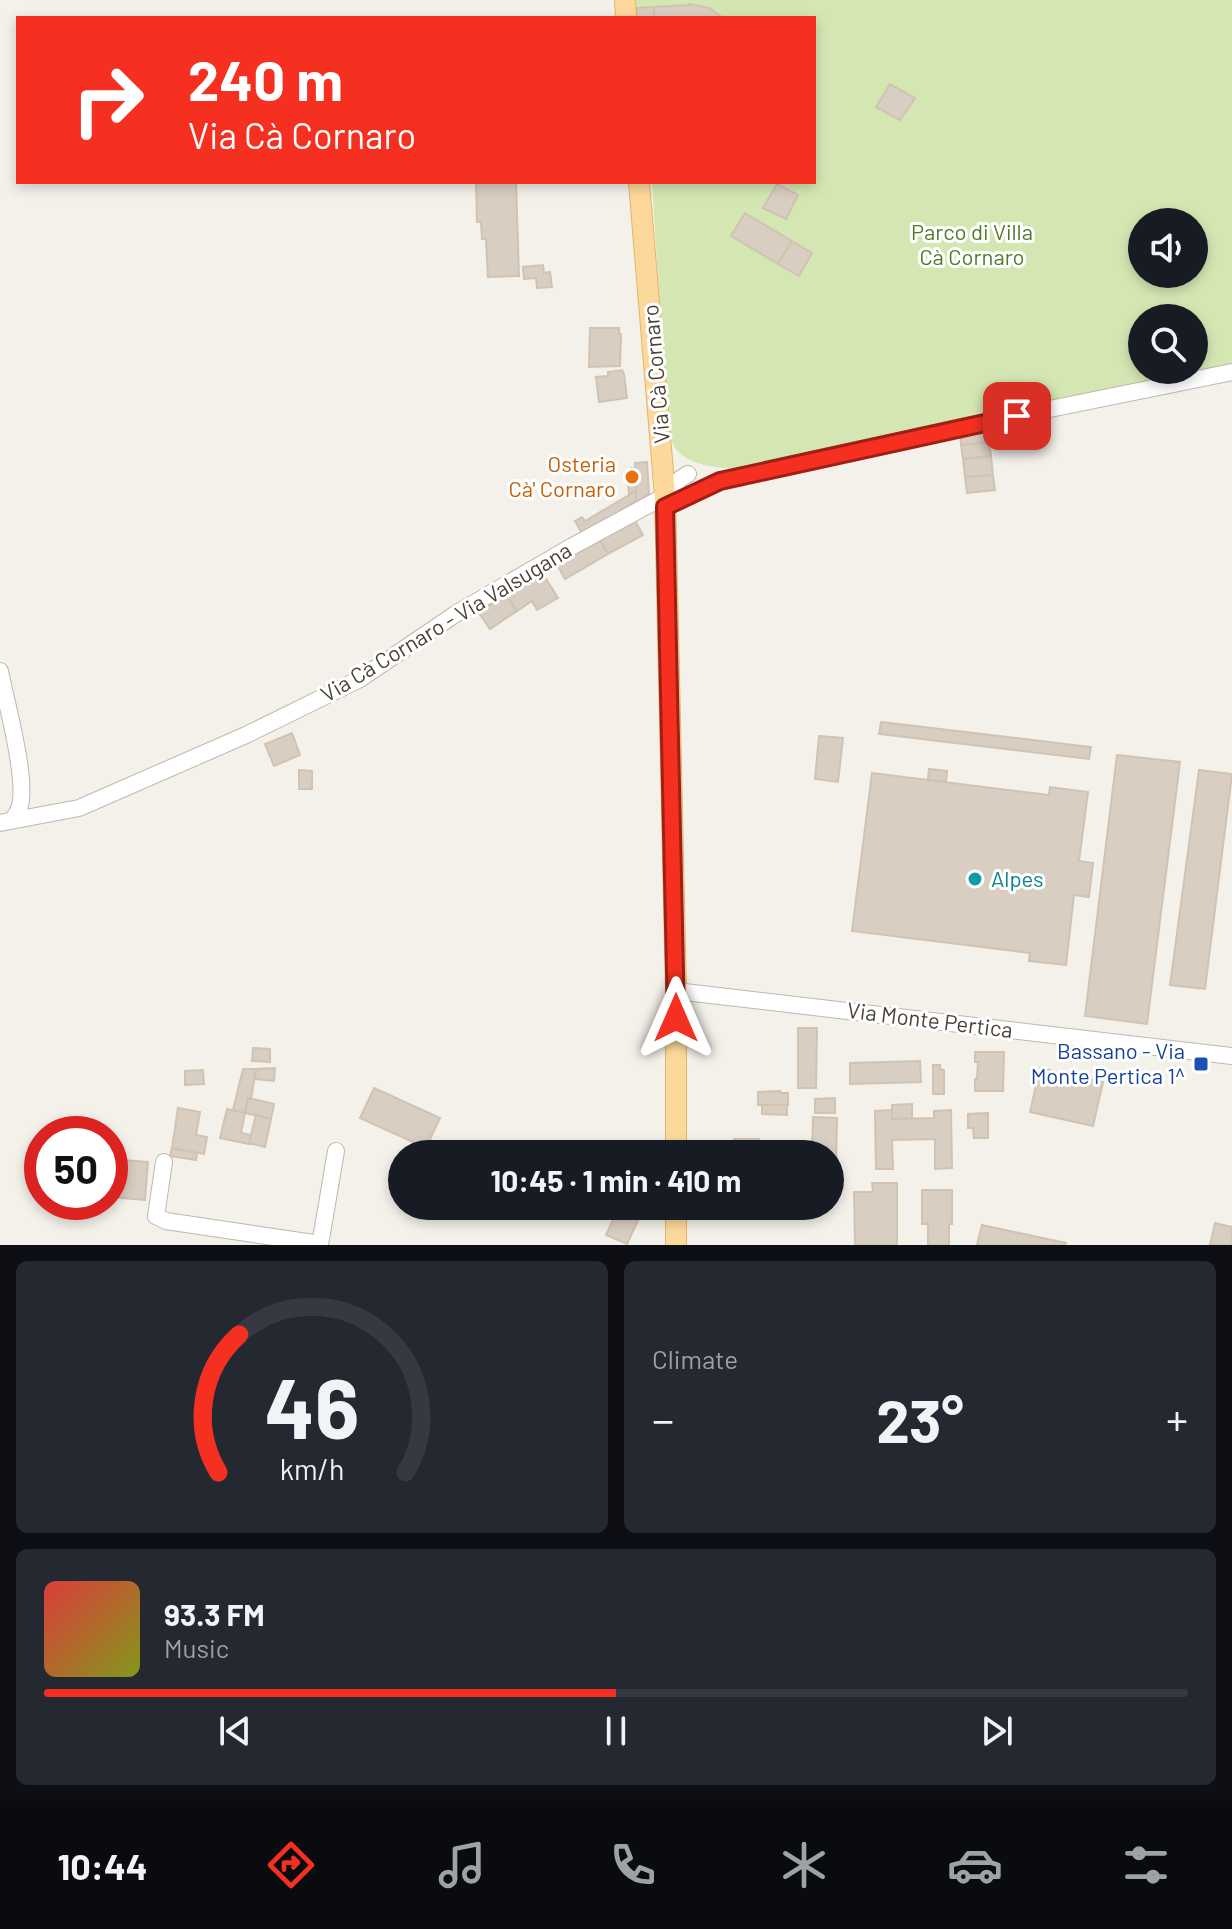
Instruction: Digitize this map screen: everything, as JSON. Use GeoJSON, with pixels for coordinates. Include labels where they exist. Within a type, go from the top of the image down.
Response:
{"type":"FeatureCollection","features":[{"type":"Feature","properties":{"kind":"main road","name":"Via Cà Cornaro"},"geometry":{"type":"LineString","coordinates":[[639,184],[664,463],[676,991],[676,1140]]}},
{"type":"Feature","properties":{"kind":"main road"},"geometry":{"type":"LineString","coordinates":[[676,1220],[676,1245]]}},
{"type":"Feature","properties":{"kind":"street"},"geometry":{"type":"LineString","coordinates":[[665,501],[720,481],[956,428],[1232,372]]}},
{"type":"Feature","properties":{"kind":"street"},"geometry":{"type":"LineString","coordinates":[[664,463],[674,470],[720,481]]}},
{"type":"Feature","properties":{"kind":"street"},"geometry":{"type":"LineString","coordinates":[[665,501],[680,479],[688,474]]}},
{"type":"Feature","properties":{"kind":"street","name":"Via Cà Cornaro - Via Valsugana"},"geometry":{"type":"LineString","coordinates":[[6,822],[79,808],[246,735],[360,679],[457,613],[571,547],[665,501]]}},
{"type":"Feature","properties":{"kind":"street"},"geometry":{"type":"LineString","coordinates":[[0,671],[22,788],[20,807],[6,822]]}},
{"type":"Feature","properties":{"kind":"street","name":"Via Monte Pertica"},"geometry":{"type":"LineString","coordinates":[[676,991],[1232,1056]]}},
{"type":"Feature","properties":{"kind":"street"},"geometry":{"type":"LineString","coordinates":[[164,1162],[156,1216],[166,1221],[320,1245],[336,1151]]}},
{"type":"Feature","properties":{"kind":"green space","name":"Parco di Villa Cà Cornaro"},"geometry":{"type":"Polygon","coordinates":[[[635,0],[1232,0],[1232,364],[1208,369],[1208,304],[1128,304],[1128,384],[1138,384],[737,469],[688,459],[680,454],[670,437],[652,184],[816,184],[816,16],[637,16],[635,0]]]}},
{"type":"Feature","properties":{"kind":"building"},"geometry":{"type":"Polygon","coordinates":[[[689,5],[709,8],[720,16],[654,16],[654,7],[689,5]]]}},
{"type":"Feature","properties":{"kind":"building"},"geometry":{"type":"Polygon","coordinates":[[[654,7],[654,16],[637,16],[637,8],[654,7]]]}},
{"type":"Feature","properties":{"kind":"building"},"geometry":{"type":"Polygon","coordinates":[[[890,84],[915,98],[900,120],[876,107],[890,84]]]}},
{"type":"Feature","properties":{"kind":"building"},"geometry":{"type":"Polygon","coordinates":[[[476,184],[516,184],[519,276],[488,277],[486,239],[482,239],[481,222],[477,222],[476,184]]]}},
{"type":"Feature","properties":{"kind":"building"},"geometry":{"type":"Polygon","coordinates":[[[777,184],[798,195],[786,219],[763,208],[777,184]]]}},
{"type":"Feature","properties":{"kind":"building"},"geometry":{"type":"Polygon","coordinates":[[[745,213],[792,241],[778,264],[731,236],[745,213]]]}},
{"type":"Feature","properties":{"kind":"building"},"geometry":{"type":"Polygon","coordinates":[[[792,241],[812,253],[799,276],[778,264],[792,241]]]}},
{"type":"Feature","properties":{"kind":"building"},"geometry":{"type":"Polygon","coordinates":[[[543,265],[544,273],[550,272],[552,287],[537,288],[536,278],[524,279],[523,267],[543,265]]]}},
{"type":"Feature","properties":{"kind":"building"},"geometry":{"type":"Polygon","coordinates":[[[590,328],[619,328],[620,366],[589,367],[590,328]]]}},
{"type":"Feature","properties":{"kind":"building"},"geometry":{"type":"Polygon","coordinates":[[[622,370],[627,398],[599,402],[596,377],[622,370]]]}},
{"type":"Feature","properties":{"kind":"building"},"geometry":{"type":"Polygon","coordinates":[[[1010,425],[1011,440],[961,445],[960,431],[1010,425]]]}},
{"type":"Feature","properties":{"kind":"building"},"geometry":{"type":"Polygon","coordinates":[[[989,442],[991,456],[963,459],[961,445],[989,442]]]}},
{"type":"Feature","properties":{"kind":"building"},"geometry":{"type":"Polygon","coordinates":[[[991,456],[993,475],[965,477],[963,459],[991,456]]]}},
{"type":"Feature","properties":{"kind":"building"},"geometry":{"type":"Polygon","coordinates":[[[647,462],[649,494],[636,503],[635,463],[647,462]]]}},
{"type":"Feature","properties":{"kind":"building"},"geometry":{"type":"Polygon","coordinates":[[[631,468],[635,469],[636,491],[629,494],[627,473],[631,472],[631,468]]]}},
{"type":"Feature","properties":{"kind":"building"},"geometry":{"type":"Polygon","coordinates":[[[993,475],[995,490],[967,493],[965,477],[993,475]]]}},
{"type":"Feature","properties":{"kind":"building"},"geometry":{"type":"Polygon","coordinates":[[[636,491],[636,501],[583,535],[575,521],[582,517],[585,521],[636,491]]]}},
{"type":"Feature","properties":{"kind":"building"},"geometry":{"type":"Polygon","coordinates":[[[633,517],[643,535],[608,554],[598,537],[633,517]]]}},
{"type":"Feature","properties":{"kind":"building"},"geometry":{"type":"Polygon","coordinates":[[[598,537],[608,554],[565,579],[555,561],[598,537]]]}},
{"type":"Feature","properties":{"kind":"building"},"geometry":{"type":"Polygon","coordinates":[[[541,571],[558,598],[537,610],[532,601],[517,611],[506,594],[541,571]]]}},
{"type":"Feature","properties":{"kind":"building"},"geometry":{"type":"Polygon","coordinates":[[[506,594],[517,611],[490,629],[479,613],[506,594]]]}},
{"type":"Feature","properties":{"kind":"building"},"geometry":{"type":"Polygon","coordinates":[[[881,722],[1091,747],[1089,759],[879,734],[881,722]]]}},
{"type":"Feature","properties":{"kind":"building"},"geometry":{"type":"Polygon","coordinates":[[[292,733],[300,755],[274,766],[265,744],[292,733]]]}},
{"type":"Feature","properties":{"kind":"building"},"geometry":{"type":"Polygon","coordinates":[[[819,736],[843,738],[838,782],[815,779],[819,736]]]}},
{"type":"Feature","properties":{"kind":"building"},"geometry":{"type":"Polygon","coordinates":[[[1117,755],[1180,762],[1147,1024],[1085,1016],[1117,755]]]}},
{"type":"Feature","properties":{"kind":"building"},"geometry":{"type":"Polygon","coordinates":[[[929,769],[947,771],[946,782],[928,780],[929,769]]]}},
{"type":"Feature","properties":{"kind":"building"},"geometry":{"type":"Polygon","coordinates":[[[299,770],[312,771],[312,789],[299,789],[299,770]]]}},
{"type":"Feature","properties":{"kind":"building"},"geometry":{"type":"Polygon","coordinates":[[[1199,770],[1232,774],[1205,989],[1170,985],[1199,770]]]}},
{"type":"Feature","properties":{"kind":"building","name":"Alpes"},"geometry":{"type":"Polygon","coordinates":[[[872,773],[1049,795],[1050,787],[1088,792],[1079,861],[1093,863],[1089,897],[1074,895],[1066,965],[1029,961],[1030,953],[852,931],[872,773]]]}},
{"type":"Feature","properties":{"kind":"building"},"geometry":{"type":"Polygon","coordinates":[[[798,1028],[817,1028],[816,1088],[798,1088],[798,1028]]]}},
{"type":"Feature","properties":{"kind":"building"},"geometry":{"type":"Polygon","coordinates":[[[253,1048],[270,1049],[270,1062],[252,1061],[253,1048]]]}},
{"type":"Feature","properties":{"kind":"building"},"geometry":{"type":"Polygon","coordinates":[[[975,1052],[1004,1052],[1003,1091],[975,1091],[978,1062],[975,1062],[975,1052]]]}},
{"type":"Feature","properties":{"kind":"building"},"geometry":{"type":"Polygon","coordinates":[[[920,1061],[921,1082],[850,1084],[850,1063],[920,1061]]]}},
{"type":"Feature","properties":{"kind":"building"},"geometry":{"type":"Polygon","coordinates":[[[933,1065],[940,1065],[940,1069],[944,1070],[944,1094],[933,1094],[933,1065]]]}},
{"type":"Feature","properties":{"kind":"building"},"geometry":{"type":"Polygon","coordinates":[[[275,1068],[274,1081],[255,1079],[256,1069],[275,1068]]]}},
{"type":"Feature","properties":{"kind":"building"},"geometry":{"type":"Polygon","coordinates":[[[1040,1068],[1103,1082],[1093,1126],[1030,1112],[1040,1068]]]}},
{"type":"Feature","properties":{"kind":"building"},"geometry":{"type":"Polygon","coordinates":[[[243,1069],[256,1069],[251,1099],[248,1098],[245,1113],[233,1110],[243,1069]]]}},
{"type":"Feature","properties":{"kind":"building"},"geometry":{"type":"Polygon","coordinates":[[[203,1070],[204,1084],[185,1085],[185,1071],[203,1070]]]}},
{"type":"Feature","properties":{"kind":"building"},"geometry":{"type":"Polygon","coordinates":[[[374,1088],[440,1118],[430,1140],[408,1140],[360,1118],[374,1088]]]}},
{"type":"Feature","properties":{"kind":"building"},"geometry":{"type":"Polygon","coordinates":[[[758,1092],[788,1093],[788,1105],[758,1105],[758,1092]]]}},
{"type":"Feature","properties":{"kind":"building"},"geometry":{"type":"Polygon","coordinates":[[[248,1098],[274,1104],[271,1119],[245,1113],[248,1098]]]}},
{"type":"Feature","properties":{"kind":"building"},"geometry":{"type":"Polygon","coordinates":[[[835,1098],[835,1113],[815,1113],[815,1099],[835,1098]]]}},
{"type":"Feature","properties":{"kind":"building"},"geometry":{"type":"Polygon","coordinates":[[[912,1104],[912,1118],[892,1119],[892,1105],[912,1104]]]}},
{"type":"Feature","properties":{"kind":"building"},"geometry":{"type":"Polygon","coordinates":[[[762,1105],[787,1105],[787,1115],[762,1114],[762,1105]]]}},
{"type":"Feature","properties":{"kind":"building"},"geometry":{"type":"Polygon","coordinates":[[[178,1108],[200,1112],[196,1135],[207,1137],[204,1154],[172,1148],[178,1108]]]}},
{"type":"Feature","properties":{"kind":"building"},"geometry":{"type":"Polygon","coordinates":[[[227,1109],[245,1113],[241,1133],[251,1135],[249,1144],[220,1138],[227,1109]]]}},
{"type":"Feature","properties":{"kind":"building"},"geometry":{"type":"Polygon","coordinates":[[[892,1110],[892,1119],[934,1118],[934,1111],[951,1110],[952,1168],[935,1169],[935,1139],[892,1140],[893,1169],[876,1169],[875,1111],[892,1110]]]}},
{"type":"Feature","properties":{"kind":"building"},"geometry":{"type":"Polygon","coordinates":[[[988,1113],[988,1138],[974,1138],[973,1128],[968,1128],[968,1114],[988,1113]]]}},
{"type":"Feature","properties":{"kind":"building"},"geometry":{"type":"Polygon","coordinates":[[[256,1115],[271,1119],[265,1147],[249,1143],[256,1115]]]}},
{"type":"Feature","properties":{"kind":"building"},"geometry":{"type":"Polygon","coordinates":[[[813,1117],[837,1118],[837,1140],[812,1140],[813,1117]]]}},
{"type":"Feature","properties":{"kind":"building"},"geometry":{"type":"Polygon","coordinates":[[[172,1148],[197,1153],[196,1160],[170,1156],[172,1148]]]}},
{"type":"Feature","properties":{"kind":"building"},"geometry":{"type":"Polygon","coordinates":[[[128,1160],[148,1162],[145,1200],[128,1199],[128,1160]]]}},
{"type":"Feature","properties":{"kind":"building"},"geometry":{"type":"Polygon","coordinates":[[[872,1183],[897,1183],[897,1245],[855,1245],[854,1192],[873,1192],[872,1183]]]}},
{"type":"Feature","properties":{"kind":"building"},"geometry":{"type":"Polygon","coordinates":[[[922,1190],[952,1190],[949,1245],[928,1245],[928,1224],[922,1224],[922,1190]]]}},
{"type":"Feature","properties":{"kind":"building"},"geometry":{"type":"Polygon","coordinates":[[[613,1220],[638,1220],[627,1244],[606,1235],[613,1220]]]}},
{"type":"Feature","properties":{"kind":"building"},"geometry":{"type":"Polygon","coordinates":[[[1215,1223],[1232,1227],[1232,1245],[1210,1245],[1215,1223]]]}},
{"type":"Feature","properties":{"kind":"building"},"geometry":{"type":"Polygon","coordinates":[[[982,1225],[1066,1243],[977,1245],[982,1225]]]}},
{"type":"Feature","properties":{"kind":"place","name":"Osteria Cà' Cornaro"},"geometry":{"type":"Point","coordinates":[632,477]}},
{"type":"Feature","properties":{"kind":"place","name":"Alpes"},"geometry":{"type":"Point","coordinates":[975,879]}},
{"type":"Feature","properties":{"kind":"place","name":"Bassano - Via Monte Pertica 1^"},"geometry":{"type":"Point","coordinates":[1201,1064]}},
{"type":"Feature","properties":{"kind":"route"},"geometry":{"type":"LineString","coordinates":[[676,1018],[665,507],[720,481],[1017,416]]}}]}
